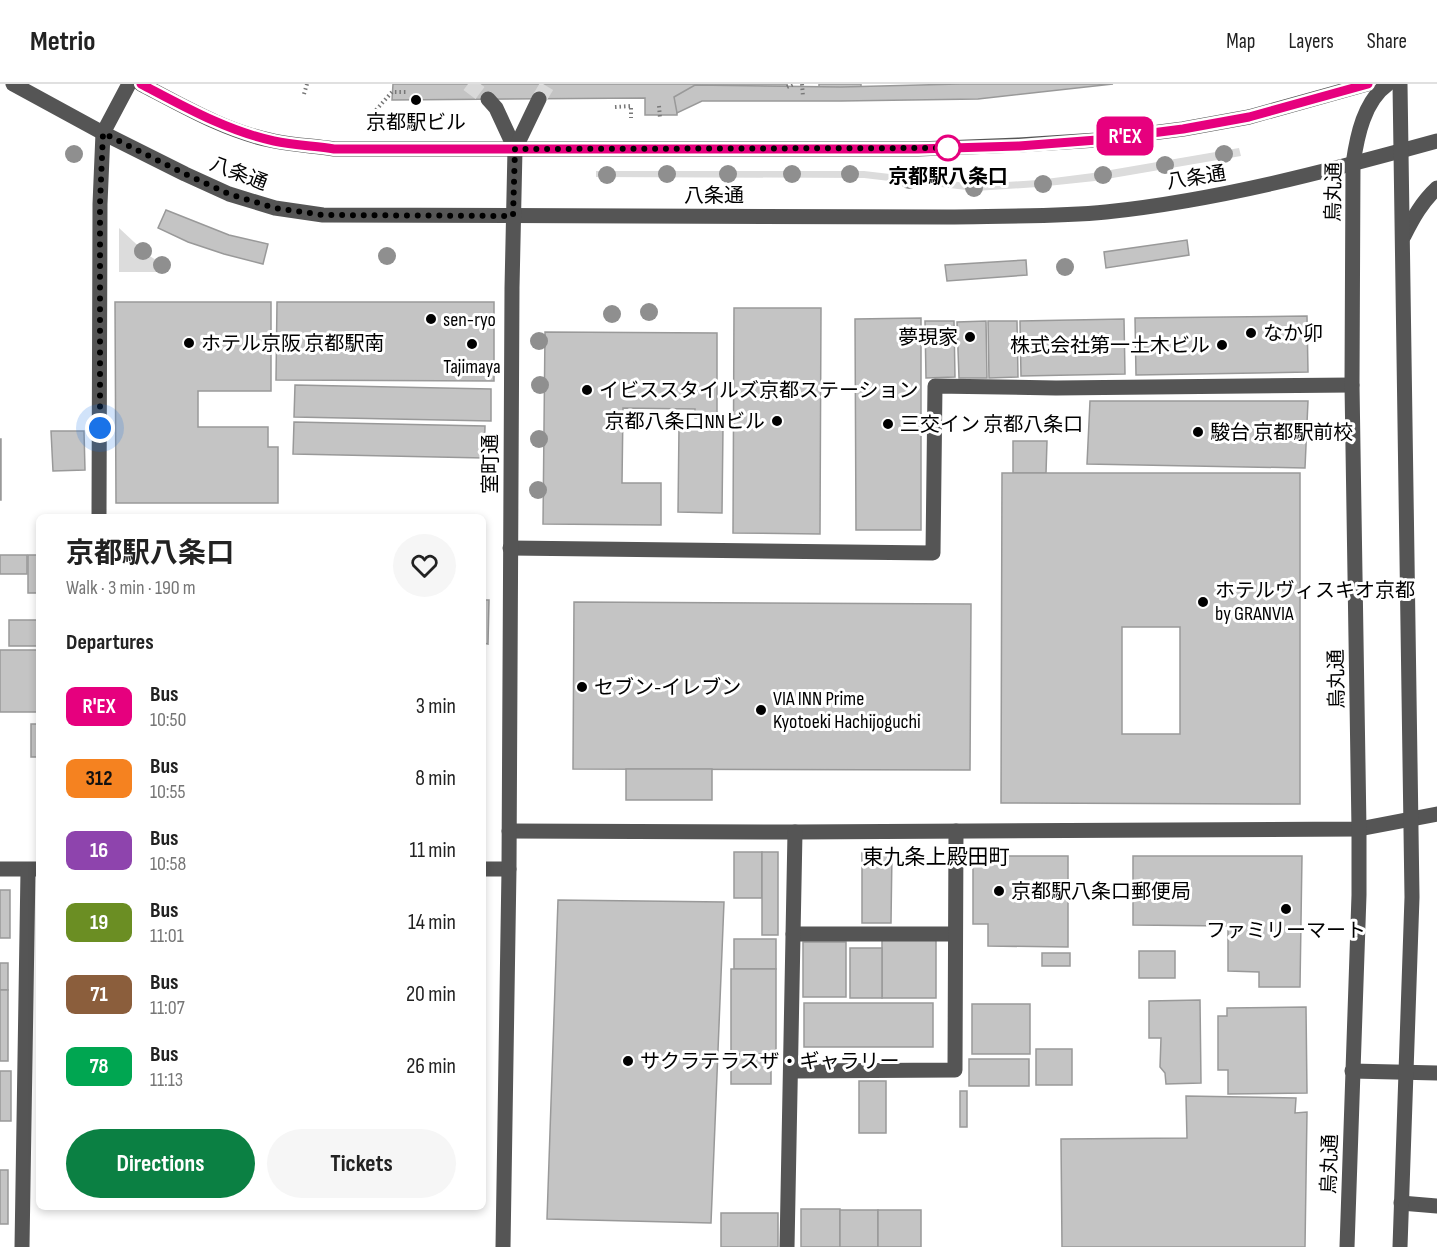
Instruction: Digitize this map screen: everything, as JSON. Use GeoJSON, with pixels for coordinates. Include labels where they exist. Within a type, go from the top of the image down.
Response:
{"type":"FeatureCollection","features":[{"type":"Feature","properties":{"kind":"street","name":"八条通"},"geometry":{"type":"LineString","coordinates":[[13,84],[103,133],[229,194],[275,208],[323,215],[1025,216],[1106,212],[1266,186],[1437,141]]}},
{"type":"Feature","properties":{"kind":"street"},"geometry":{"type":"LineString","coordinates":[[99,514],[100,204],[103,133],[129,84]]}},
{"type":"Feature","properties":{"kind":"street","name":"八条通"},"geometry":{"type":"LineString","coordinates":[[141,84],[230,127],[273,141],[334,149],[918,149],[1019,146],[1086,141],[1183,129],[1249,117],[1367,84]]}},
{"type":"Feature","properties":{"kind":"street","name":"烏丸通"},"geometry":{"type":"LineString","coordinates":[[1347,1247],[1359,829],[1352,385],[1353,164],[1355,146],[1362,123],[1381,89],[1388,84]]}},
{"type":"Feature","properties":{"kind":"street"},"geometry":{"type":"LineString","coordinates":[[1400,84],[1412,897],[1400,1247]]}},
{"type":"Feature","properties":{"kind":"street"},"geometry":{"type":"LineString","coordinates":[[488,99],[496,108],[515,149]]}},
{"type":"Feature","properties":{"kind":"street"},"geometry":{"type":"LineString","coordinates":[[515,149],[539,99]]}},
{"type":"Feature","properties":{"kind":"street","name":"室町通"},"geometry":{"type":"LineString","coordinates":[[503,1247],[509,869],[515,149]]}},
{"type":"Feature","properties":{"kind":"street"},"geometry":{"type":"LineString","coordinates":[[1402,242],[1411,221],[1425,199],[1437,188]]}},
{"type":"Feature","properties":{"kind":"street"},"geometry":{"type":"LineString","coordinates":[[510,548],[933,553],[935,386],[1056,388],[1352,385]]}},
{"type":"Feature","properties":{"kind":"street"},"geometry":{"type":"LineString","coordinates":[[509,831],[1359,829],[1437,814]]}},
{"type":"Feature","properties":{"kind":"street"},"geometry":{"type":"LineString","coordinates":[[791,1071],[955,1070],[956,831]]}},
{"type":"Feature","properties":{"kind":"street"},"geometry":{"type":"LineString","coordinates":[[787,1247],[795,832]]}},
{"type":"Feature","properties":{"kind":"street"},"geometry":{"type":"LineString","coordinates":[[0,869],[33,869],[22,1247]]}},
{"type":"Feature","properties":{"kind":"street"},"geometry":{"type":"LineString","coordinates":[[486,869],[509,869]]}},
{"type":"Feature","properties":{"kind":"street"},"geometry":{"type":"LineString","coordinates":[[793,934],[955,934]]}},
{"type":"Feature","properties":{"kind":"street"},"geometry":{"type":"LineString","coordinates":[[1352,1071],[1437,1073]]}},
{"type":"Feature","properties":{"kind":"street"},"geometry":{"type":"LineString","coordinates":[[1401,1203],[1437,1206]]}},
{"type":"Feature","properties":{"kind":"path"},"geometry":{"type":"LineString","coordinates":[[304,94],[307,84]]}},
{"type":"Feature","properties":{"kind":"path"},"geometry":{"type":"LineString","coordinates":[[788,87],[795,84]]}},
{"type":"Feature","properties":{"kind":"path"},"geometry":{"type":"LineString","coordinates":[[802,84],[803,97]]}},
{"type":"Feature","properties":{"kind":"path"},"geometry":{"type":"LineString","coordinates":[[376,110],[393,92],[408,92]]}},
{"type":"Feature","properties":{"kind":"path"},"geometry":{"type":"LineString","coordinates":[[615,107],[631,106],[631,118]]}},
{"type":"Feature","properties":{"kind":"path"},"geometry":{"type":"LineString","coordinates":[[659,106],[660,118]]}},
{"type":"Feature","properties":{"kind":"shaded area"},"geometry":{"type":"Polygon","coordinates":[[[1239,148],[1241,156],[1095,181],[975,191],[864,178],[596,177],[596,171],[864,171],[976,184],[1038,180],[1093,173],[1239,148]]]}},
{"type":"Feature","properties":{"kind":"shaded area"},"geometry":{"type":"Polygon","coordinates":[[[119,228],[148,255],[169,268],[162,272],[119,272],[119,228]]]}},
{"type":"Feature","properties":{"kind":"building","name":"京都駅ビル"},"geometry":{"type":"Polygon","coordinates":[[[393,84],[787,84],[787,98],[677,100],[677,115],[645,115],[645,98],[392,100],[393,84]]]}},
{"type":"Feature","properties":{"kind":"building"},"geometry":{"type":"Polygon","coordinates":[[[819,84],[861,84],[861,96],[819,97],[819,84]]]}},
{"type":"Feature","properties":{"kind":"building"},"geometry":{"type":"Polygon","coordinates":[[[1113,84],[978,99],[702,101],[677,113],[674,97],[695,85],[841,87],[1113,84]]]}},
{"type":"Feature","properties":{"kind":"building"},"geometry":{"type":"Polygon","coordinates":[[[166,210],[229,235],[268,244],[263,264],[188,242],[158,228],[166,210]]]}},
{"type":"Feature","properties":{"kind":"building"},"geometry":{"type":"Polygon","coordinates":[[[1187,240],[1189,255],[1106,268],[1104,252],[1187,240]]]}},
{"type":"Feature","properties":{"kind":"building"},"geometry":{"type":"Polygon","coordinates":[[[1026,260],[1027,275],[947,281],[945,265],[1026,260]]]}},
{"type":"Feature","properties":{"kind":"building"},"geometry":{"type":"Polygon","coordinates":[[[115,302],[271,302],[271,391],[198,391],[198,427],[268,427],[268,447],[278,447],[278,503],[116,503],[115,302]]]}},
{"type":"Feature","properties":{"kind":"building"},"geometry":{"type":"Polygon","coordinates":[[[277,302],[494,302],[494,381],[276,380],[277,302]]]}},
{"type":"Feature","properties":{"kind":"building","name":"京都八条口NNビル"},"geometry":{"type":"Polygon","coordinates":[[[734,308],[821,308],[820,534],[733,533],[734,308]]]}},
{"type":"Feature","properties":{"kind":"building","name":"株式会社第一土木ビル"},"geometry":{"type":"Polygon","coordinates":[[[1307,316],[1308,372],[1136,375],[1135,318],[1307,316]]]}},
{"type":"Feature","properties":{"kind":"building","name":"三交イン 京都八条口"},"geometry":{"type":"Polygon","coordinates":[[[921,318],[921,530],[856,530],[855,319],[921,318]]]}},
{"type":"Feature","properties":{"kind":"building"},"geometry":{"type":"Polygon","coordinates":[[[1124,319],[1125,374],[1021,376],[1020,321],[1124,319]]]}},
{"type":"Feature","properties":{"kind":"building"},"geometry":{"type":"Polygon","coordinates":[[[925,321],[954,321],[955,377],[926,378],[925,321]]]}},
{"type":"Feature","properties":{"kind":"building"},"geometry":{"type":"Polygon","coordinates":[[[986,321],[987,378],[959,378],[957,322],[986,321]]]}},
{"type":"Feature","properties":{"kind":"building"},"geometry":{"type":"Polygon","coordinates":[[[988,321],[1017,321],[1018,377],[989,378],[988,321]]]}},
{"type":"Feature","properties":{"kind":"building"},"geometry":{"type":"Polygon","coordinates":[[[545,332],[717,333],[717,419],[695,418],[695,409],[623,408],[622,483],[661,483],[661,525],[543,524],[545,332]]]}},
{"type":"Feature","properties":{"kind":"building"},"geometry":{"type":"Polygon","coordinates":[[[295,385],[491,389],[491,421],[294,417],[295,385]]]}},
{"type":"Feature","properties":{"kind":"building","name":"駿台 京都駅前校"},"geometry":{"type":"Polygon","coordinates":[[[1090,401],[1308,401],[1305,468],[1087,464],[1090,401]]]}},
{"type":"Feature","properties":{"kind":"building"},"geometry":{"type":"Polygon","coordinates":[[[294,422],[485,426],[484,458],[293,454],[294,422]]]}},
{"type":"Feature","properties":{"kind":"building"},"geometry":{"type":"Polygon","coordinates":[[[679,427],[723,427],[722,513],[678,512],[679,427]]]}},
{"type":"Feature","properties":{"kind":"building"},"geometry":{"type":"Polygon","coordinates":[[[51,431],[84,431],[85,470],[53,471],[51,431]]]}},
{"type":"Feature","properties":{"kind":"building"},"geometry":{"type":"Polygon","coordinates":[[[1,439],[1,500],[0,500],[1,439]]]}},
{"type":"Feature","properties":{"kind":"building"},"geometry":{"type":"Polygon","coordinates":[[[1013,441],[1047,441],[1046,473],[1013,473],[1013,441]]]}},
{"type":"Feature","properties":{"kind":"building"},"geometry":{"type":"Polygon","coordinates":[[[1002,473],[1300,473],[1300,804],[1001,803],[1002,473]],[[1122,627],[1122,734],[1180,734],[1180,627],[1122,627]]]}},
{"type":"Feature","properties":{"kind":"building"},"geometry":{"type":"Polygon","coordinates":[[[0,555],[27,555],[27,574],[0,574],[0,555]]]}},
{"type":"Feature","properties":{"kind":"building"},"geometry":{"type":"Polygon","coordinates":[[[28,555],[36,555],[36,593],[28,593],[28,555]]]}},
{"type":"Feature","properties":{"kind":"building"},"geometry":{"type":"Polygon","coordinates":[[[486,600],[489,600],[488,644],[486,644],[486,600]]]}},
{"type":"Feature","properties":{"kind":"building"},"geometry":{"type":"Polygon","coordinates":[[[574,602],[971,604],[970,770],[573,769],[574,602]]]}},
{"type":"Feature","properties":{"kind":"building"},"geometry":{"type":"Polygon","coordinates":[[[9,620],[36,620],[36,646],[9,646],[9,620]]]}},
{"type":"Feature","properties":{"kind":"building"},"geometry":{"type":"Polygon","coordinates":[[[0,650],[36,650],[36,712],[0,712],[0,650]]]}},
{"type":"Feature","properties":{"kind":"building"},"geometry":{"type":"Polygon","coordinates":[[[31,724],[36,724],[36,757],[31,757],[31,724]]]}},
{"type":"Feature","properties":{"kind":"building"},"geometry":{"type":"Polygon","coordinates":[[[626,769],[712,769],[712,800],[626,800],[626,769]]]}},
{"type":"Feature","properties":{"kind":"building"},"geometry":{"type":"Polygon","coordinates":[[[862,851],[892,852],[891,923],[862,923],[862,851]]]}},
{"type":"Feature","properties":{"kind":"building"},"geometry":{"type":"Polygon","coordinates":[[[734,852],[762,852],[762,898],[734,898],[734,852]]]}},
{"type":"Feature","properties":{"kind":"building"},"geometry":{"type":"Polygon","coordinates":[[[762,852],[778,852],[778,935],[762,935],[762,852]]]}},
{"type":"Feature","properties":{"kind":"building"},"geometry":{"type":"Polygon","coordinates":[[[973,856],[1068,856],[1068,947],[988,946],[988,924],[973,924],[973,856]]]}},
{"type":"Feature","properties":{"kind":"building"},"geometry":{"type":"Polygon","coordinates":[[[1133,856],[1302,856],[1300,987],[1259,987],[1259,972],[1228,971],[1228,926],[1133,925],[1133,856]]]}},
{"type":"Feature","properties":{"kind":"building"},"geometry":{"type":"Polygon","coordinates":[[[0,890],[10,890],[10,938],[0,938],[0,890]]]}},
{"type":"Feature","properties":{"kind":"building"},"geometry":{"type":"Polygon","coordinates":[[[558,900],[724,902],[711,1223],[547,1219],[558,900]]]}},
{"type":"Feature","properties":{"kind":"building"},"geometry":{"type":"Polygon","coordinates":[[[734,939],[776,939],[776,969],[734,969],[734,939]]]}},
{"type":"Feature","properties":{"kind":"building"},"geometry":{"type":"Polygon","coordinates":[[[882,940],[936,940],[936,998],[882,998],[882,940]]]}},
{"type":"Feature","properties":{"kind":"building"},"geometry":{"type":"Polygon","coordinates":[[[803,942],[846,942],[846,997],[803,997],[803,942]]]}},
{"type":"Feature","properties":{"kind":"building"},"geometry":{"type":"Polygon","coordinates":[[[850,948],[882,948],[882,998],[850,998],[850,948]]]}},
{"type":"Feature","properties":{"kind":"building"},"geometry":{"type":"Polygon","coordinates":[[[1139,951],[1175,951],[1175,978],[1139,978],[1139,951]]]}},
{"type":"Feature","properties":{"kind":"building"},"geometry":{"type":"Polygon","coordinates":[[[1042,953],[1070,953],[1070,966],[1042,966],[1042,953]]]}},
{"type":"Feature","properties":{"kind":"building"},"geometry":{"type":"Polygon","coordinates":[[[0,963],[8,963],[8,990],[0,990],[0,963]]]}},
{"type":"Feature","properties":{"kind":"building"},"geometry":{"type":"Polygon","coordinates":[[[731,969],[776,969],[776,1054],[731,1054],[731,969]]]}},
{"type":"Feature","properties":{"kind":"building"},"geometry":{"type":"Polygon","coordinates":[[[0,990],[8,990],[8,1061],[0,1061],[0,990]]]}},
{"type":"Feature","properties":{"kind":"building"},"geometry":{"type":"Polygon","coordinates":[[[1200,1000],[1201,1083],[1166,1084],[1165,1073],[1160,1067],[1161,1038],[1149,1038],[1149,1001],[1200,1000]]]}},
{"type":"Feature","properties":{"kind":"building"},"geometry":{"type":"Polygon","coordinates":[[[804,1003],[933,1003],[933,1047],[804,1047],[804,1003]]]}},
{"type":"Feature","properties":{"kind":"building"},"geometry":{"type":"Polygon","coordinates":[[[972,1004],[1030,1004],[1030,1054],[972,1054],[972,1004]]]}},
{"type":"Feature","properties":{"kind":"building"},"geometry":{"type":"Polygon","coordinates":[[[1306,1007],[1307,1093],[1228,1094],[1228,1070],[1218,1070],[1218,1016],[1227,1016],[1227,1008],[1306,1007]]]}},
{"type":"Feature","properties":{"kind":"building"},"geometry":{"type":"Polygon","coordinates":[[[1036,1049],[1072,1049],[1072,1085],[1036,1085],[1036,1049]]]}},
{"type":"Feature","properties":{"kind":"building"},"geometry":{"type":"Polygon","coordinates":[[[731,1054],[771,1054],[771,1084],[731,1084],[731,1054]]]}},
{"type":"Feature","properties":{"kind":"building"},"geometry":{"type":"Polygon","coordinates":[[[969,1059],[1029,1059],[1029,1086],[969,1086],[969,1059]]]}},
{"type":"Feature","properties":{"kind":"building"},"geometry":{"type":"Polygon","coordinates":[[[0,1071],[11,1071],[11,1121],[0,1121],[0,1071]]]}},
{"type":"Feature","properties":{"kind":"building"},"geometry":{"type":"Polygon","coordinates":[[[859,1081],[886,1081],[886,1133],[859,1133],[859,1081]]]}},
{"type":"Feature","properties":{"kind":"building"},"geometry":{"type":"Polygon","coordinates":[[[960,1091],[967,1091],[967,1127],[960,1127],[960,1091]]]}},
{"type":"Feature","properties":{"kind":"building"},"geometry":{"type":"Polygon","coordinates":[[[1186,1096],[1296,1098],[1295,1113],[1307,1112],[1305,1247],[1062,1247],[1061,1139],[1187,1138],[1186,1096]]]}},
{"type":"Feature","properties":{"kind":"building"},"geometry":{"type":"Polygon","coordinates":[[[0,1170],[8,1170],[8,1224],[0,1224],[0,1170]]]}},
{"type":"Feature","properties":{"kind":"building"},"geometry":{"type":"Polygon","coordinates":[[[801,1209],[840,1209],[840,1247],[801,1247],[801,1209]]]}},
{"type":"Feature","properties":{"kind":"building"},"geometry":{"type":"Polygon","coordinates":[[[840,1210],[878,1210],[878,1247],[840,1247],[840,1210]]]}},
{"type":"Feature","properties":{"kind":"building"},"geometry":{"type":"Polygon","coordinates":[[[878,1210],[921,1210],[921,1247],[878,1247],[878,1210]]]}},
{"type":"Feature","properties":{"kind":"building"},"geometry":{"type":"Polygon","coordinates":[[[721,1213],[778,1213],[778,1247],[721,1247],[721,1213]]]}},
{"type":"Feature","properties":{"kind":"tunnel"},"geometry":{"type":"LineString","coordinates":[[468,84],[488,99]]}},
{"type":"Feature","properties":{"kind":"tunnel"},"geometry":{"type":"LineString","coordinates":[[539,99],[548,84]]}},
{"type":"Feature","properties":{"kind":"bus line","name":"R'EX"},"geometry":{"type":"LineString","coordinates":[[141,84],[230,127],[273,141],[334,149],[918,149],[1019,146],[1097,140],[1183,129],[1249,117],[1368,84]]}},
{"type":"Feature","properties":{"kind":"place","name":"京都駅ビル"},"geometry":{"type":"Point","coordinates":[416,100]}},
{"type":"Feature","properties":{"kind":"place","name":"京都駅八条口"},"geometry":{"type":"Point","coordinates":[948,148]}},
{"type":"Feature","properties":{"kind":"place","name":"sen-ryo"},"geometry":{"type":"Point","coordinates":[431,319]}},
{"type":"Feature","properties":{"kind":"place","name":"なか卯"},"geometry":{"type":"Point","coordinates":[1251,333]}},
{"type":"Feature","properties":{"kind":"place","name":"夢現家"},"geometry":{"type":"Point","coordinates":[970,337]}},
{"type":"Feature","properties":{"kind":"place","name":"ホテル京阪 京都駅南"},"geometry":{"type":"Point","coordinates":[189,343]}},
{"type":"Feature","properties":{"kind":"place","name":"Tajimaya"},"geometry":{"type":"Point","coordinates":[472,344]}},
{"type":"Feature","properties":{"kind":"place","name":"株式会社第一土木ビル"},"geometry":{"type":"Point","coordinates":[1222,345]}},
{"type":"Feature","properties":{"kind":"place","name":"イビススタイルズ京都ステーション"},"geometry":{"type":"Point","coordinates":[587,390]}},
{"type":"Feature","properties":{"kind":"place","name":"京都八条口NNビル"},"geometry":{"type":"Point","coordinates":[777,421]}},
{"type":"Feature","properties":{"kind":"place","name":"三交イン 京都八条口"},"geometry":{"type":"Point","coordinates":[888,424]}},
{"type":"Feature","properties":{"kind":"place","name":"駿台 京都駅前校"},"geometry":{"type":"Point","coordinates":[1198,432]}},
{"type":"Feature","properties":{"kind":"place","name":"ホテルヴィスキオ京都 by GRANVIA"},"geometry":{"type":"Point","coordinates":[1203,602]}},
{"type":"Feature","properties":{"kind":"place","name":"セブン-イレブン"},"geometry":{"type":"Point","coordinates":[582,687]}},
{"type":"Feature","properties":{"kind":"place","name":"VIA INN Prime Kyotoeki Hachijoguchi"},"geometry":{"type":"Point","coordinates":[761,710]}},
{"type":"Feature","properties":{"kind":"place","name":"京都駅八条口郵便局"},"geometry":{"type":"Point","coordinates":[999,891]}},
{"type":"Feature","properties":{"kind":"place","name":"ファミリーマート"},"geometry":{"type":"Point","coordinates":[1286,909]}},
{"type":"Feature","properties":{"kind":"place","name":"サクラテラスザ・ギャラリー"},"geometry":{"type":"Point","coordinates":[628,1061]}},
{"type":"Feature","properties":{"kind":"district","name":"東九条上殿田町"},"geometry":{"type":"Point","coordinates":[936,857]}},
{"type":"Feature","properties":{"kind":"route"},"geometry":{"type":"LineString","coordinates":[[100,428],[100,204],[103,133],[229,194],[275,208],[323,215],[513,216],[515,149],[948,148]]}}]}
